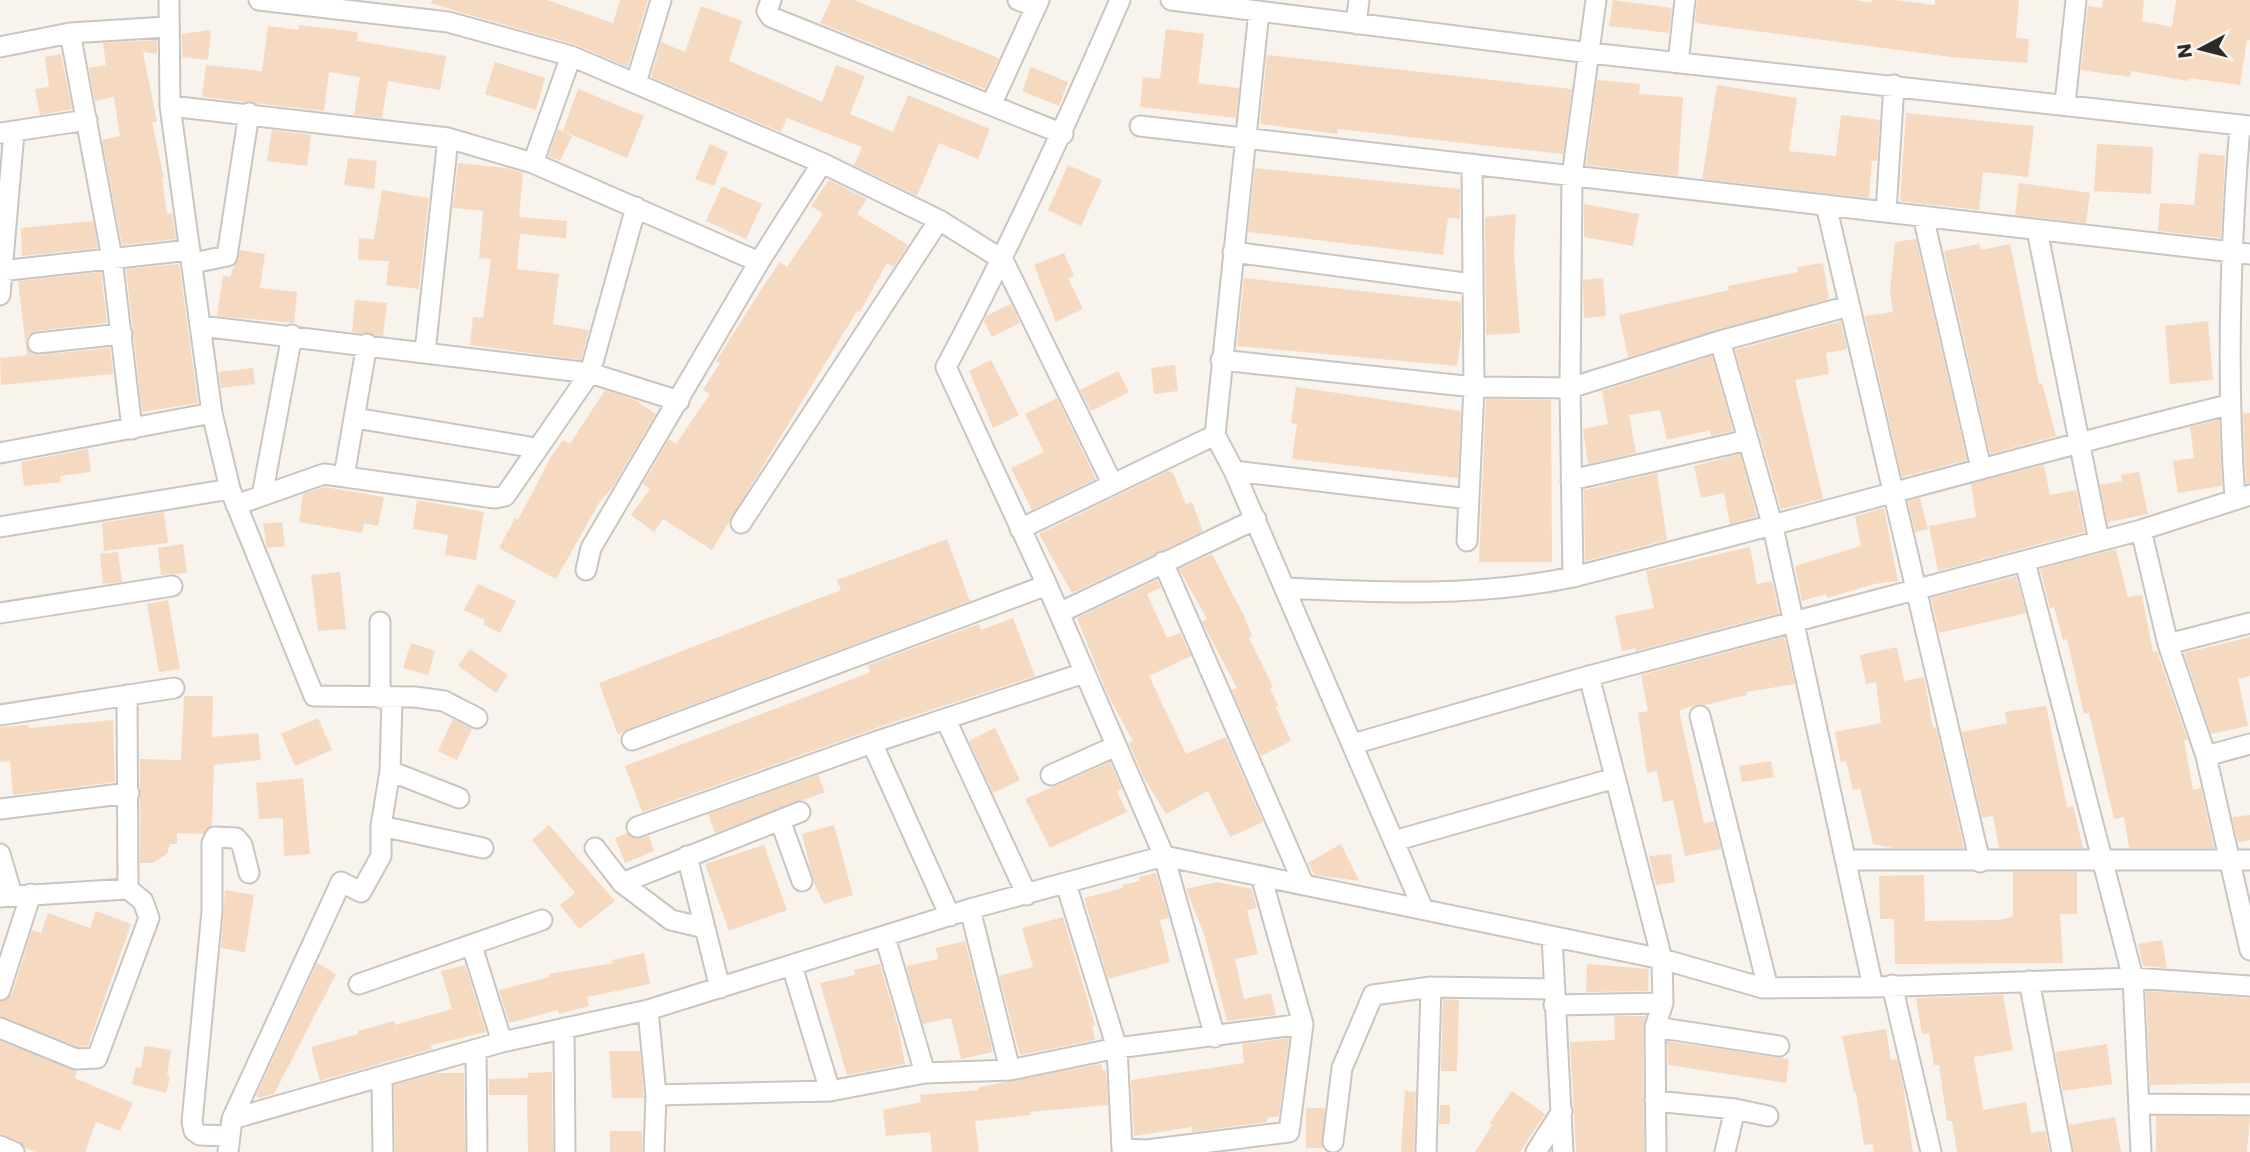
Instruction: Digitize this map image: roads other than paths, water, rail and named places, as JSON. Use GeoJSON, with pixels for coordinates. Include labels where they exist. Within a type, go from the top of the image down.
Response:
{"type":"FeatureCollection","features":[{"type":"Feature","properties":{"kind":"street"},"geometry":{"type":"LineString","coordinates":[[169,0],[167,27],[170,106],[212,413],[233,497],[314,696],[386,699],[415,697],[444,701],[477,718]]}},
{"type":"Feature","properties":{"kind":"street"},"geometry":{"type":"LineString","coordinates":[[259,0],[447,22],[571,56],[822,163],[939,220],[1003,260],[1112,483]]}},
{"type":"Feature","properties":{"kind":"street"},"geometry":{"type":"LineString","coordinates":[[636,83],[661,0]]}},
{"type":"Feature","properties":{"kind":"street"},"geometry":{"type":"LineString","coordinates":[[771,0],[767,10],[771,17],[992,103],[1063,134]]}},
{"type":"Feature","properties":{"kind":"street"},"geometry":{"type":"LineString","coordinates":[[1119,0],[1063,134],[1003,260],[946,367],[1047,585],[1164,856],[1215,1037]]}},
{"type":"Feature","properties":{"kind":"street"},"geometry":{"type":"LineString","coordinates":[[1171,0],[1590,53],[2245,126],[2230,252],[2228,405],[2242,497],[2141,530],[1589,676],[1353,744]]}},
{"type":"Feature","properties":{"kind":"street"},"geometry":{"type":"LineString","coordinates":[[1356,24],[1359,0]]}},
{"type":"Feature","properties":{"kind":"street"},"geometry":{"type":"LineString","coordinates":[[1573,577],[1570,388],[1572,176],[1596,0]]}},
{"type":"Feature","properties":{"kind":"street"},"geometry":{"type":"LineString","coordinates":[[1678,63],[1685,0]]}},
{"type":"Feature","properties":{"kind":"street"},"geometry":{"type":"LineString","coordinates":[[2065,104],[2076,0]]}},
{"type":"Feature","properties":{"kind":"street"},"geometry":{"type":"LineString","coordinates":[[992,103],[1031,2]]}},
{"type":"Feature","properties":{"kind":"street"},"geometry":{"type":"LineString","coordinates":[[1259,11],[1215,435],[1287,588],[1423,909]]}},
{"type":"Feature","properties":{"kind":"street"},"geometry":{"type":"LineString","coordinates":[[0,47],[70,33],[167,27]]}},
{"type":"Feature","properties":{"kind":"street"},"geometry":{"type":"LineString","coordinates":[[70,33],[112,258],[132,429]]}},
{"type":"Feature","properties":{"kind":"street"},"geometry":{"type":"LineString","coordinates":[[533,163],[571,56]]}},
{"type":"Feature","properties":{"kind":"street"},"geometry":{"type":"LineString","coordinates":[[1886,212],[1894,85]]}},
{"type":"Feature","properties":{"kind":"street"},"geometry":{"type":"LineString","coordinates":[[170,106],[448,138],[533,163],[759,262]]}},
{"type":"Feature","properties":{"kind":"street"},"geometry":{"type":"LineString","coordinates":[[2,271],[112,258],[227,256],[249,113]]}},
{"type":"Feature","properties":{"kind":"street"},"geometry":{"type":"LineString","coordinates":[[0,295],[7,132],[87,120]]}},
{"type":"Feature","properties":{"kind":"street"},"geometry":{"type":"LineString","coordinates":[[1140,126],[2250,254]]}},
{"type":"Feature","properties":{"kind":"street"},"geometry":{"type":"LineString","coordinates":[[425,352],[448,138]]}},
{"type":"Feature","properties":{"kind":"street"},"geometry":{"type":"LineString","coordinates":[[586,570],[591,548],[759,262],[822,163]]}},
{"type":"Feature","properties":{"kind":"street"},"geometry":{"type":"LineString","coordinates":[[1466,541],[1474,387],[1472,164]]}},
{"type":"Feature","properties":{"kind":"street"},"geometry":{"type":"LineString","coordinates":[[1826,205],[1980,862]]}},
{"type":"Feature","properties":{"kind":"street"},"geometry":{"type":"LineString","coordinates":[[0,527],[233,497],[262,496],[324,474],[495,498],[505,496],[536,447],[590,373],[636,207]]}},
{"type":"Feature","properties":{"kind":"street"},"geometry":{"type":"LineString","coordinates":[[1923,216],[1981,468]]}},
{"type":"Feature","properties":{"kind":"street"},"geometry":{"type":"LineString","coordinates":[[741,523],[939,220]]}},
{"type":"Feature","properties":{"kind":"street"},"geometry":{"type":"LineString","coordinates":[[2037,230],[2099,541]]}},
{"type":"Feature","properties":{"kind":"street"},"geometry":{"type":"LineString","coordinates":[[1233,252],[1472,284]]}},
{"type":"Feature","properties":{"kind":"street"},"geometry":{"type":"LineString","coordinates":[[1221,360],[1474,387],[1570,388],[1720,341],[1849,306]]}},
{"type":"Feature","properties":{"kind":"street"},"geometry":{"type":"LineString","coordinates":[[201,326],[590,373],[679,401]]}},
{"type":"Feature","properties":{"kind":"street"},"geometry":{"type":"LineString","coordinates":[[38,343],[122,334]]}},
{"type":"Feature","properties":{"kind":"street"},"geometry":{"type":"LineString","coordinates":[[262,496],[292,335]]}},
{"type":"Feature","properties":{"kind":"street"},"geometry":{"type":"LineString","coordinates":[[1720,341],[1773,527],[1847,860],[1931,1152]]}},
{"type":"Feature","properties":{"kind":"street"},"geometry":{"type":"LineString","coordinates":[[344,476],[367,344]]}},
{"type":"Feature","properties":{"kind":"street"},"geometry":{"type":"LineString","coordinates":[[1287,588],[1455,593],[1518,588],[1773,527],[1981,468],[2228,405]]}},
{"type":"Feature","properties":{"kind":"street"},"geometry":{"type":"LineString","coordinates":[[0,453],[212,413]]}},
{"type":"Feature","properties":{"kind":"street"},"geometry":{"type":"LineString","coordinates":[[355,418],[536,447]]}},
{"type":"Feature","properties":{"kind":"street"},"geometry":{"type":"LineString","coordinates":[[1020,529],[1215,435]]}},
{"type":"Feature","properties":{"kind":"street"},"geometry":{"type":"LineString","coordinates":[[1571,480],[1748,440]]}},
{"type":"Feature","properties":{"kind":"street"},"geometry":{"type":"LineString","coordinates":[[1234,471],[1469,499]]}},
{"type":"Feature","properties":{"kind":"street"},"geometry":{"type":"LineString","coordinates":[[1059,613],[1256,519]]}},
{"type":"Feature","properties":{"kind":"street"},"geometry":{"type":"LineString","coordinates":[[2141,530],[2168,644],[2206,755],[2250,950]]}},
{"type":"Feature","properties":{"kind":"street"},"geometry":{"type":"LineString","coordinates":[[1163,562],[1304,885]]}},
{"type":"Feature","properties":{"kind":"street"},"geometry":{"type":"LineString","coordinates":[[2025,562],[2133,978],[2141,1104],[2141,1152]]}},
{"type":"Feature","properties":{"kind":"street"},"geometry":{"type":"LineString","coordinates":[[632,740],[1047,585]]}},
{"type":"Feature","properties":{"kind":"street"},"geometry":{"type":"LineString","coordinates":[[0,613],[172,586]]}},
{"type":"Feature","properties":{"kind":"street"},"geometry":{"type":"LineString","coordinates":[[230,1136],[341,882],[361,892],[381,856],[381,827],[390,771],[380,622]]}},
{"type":"Feature","properties":{"kind":"street"},"geometry":{"type":"LineString","coordinates":[[2168,644],[2250,623]]}},
{"type":"Feature","properties":{"kind":"street"},"geometry":{"type":"LineString","coordinates":[[637,827],[872,743],[1084,673]]}},
{"type":"Feature","properties":{"kind":"street"},"geometry":{"type":"LineString","coordinates":[[1589,676],[1662,959],[1663,1003],[1655,1027],[1656,1152]]}},
{"type":"Feature","properties":{"kind":"street"},"geometry":{"type":"LineString","coordinates":[[0,715],[174,688]]}},
{"type":"Feature","properties":{"kind":"street"},"geometry":{"type":"LineString","coordinates":[[127,695],[128,889]]}},
{"type":"Feature","properties":{"kind":"street"},"geometry":{"type":"LineString","coordinates":[[1700,716],[1768,988]]}},
{"type":"Feature","properties":{"kind":"street"},"geometry":{"type":"LineString","coordinates":[[946,720],[1027,895]]}},
{"type":"Feature","properties":{"kind":"street"},"geometry":{"type":"LineString","coordinates":[[872,743],[950,916]]}},
{"type":"Feature","properties":{"kind":"street"},"geometry":{"type":"LineString","coordinates":[[2206,755],[2250,744]]}},
{"type":"Feature","properties":{"kind":"street"},"geometry":{"type":"LineString","coordinates":[[1051,775],[1116,746]]}},
{"type":"Feature","properties":{"kind":"street"},"geometry":{"type":"LineString","coordinates":[[390,771],[459,798]]}},
{"type":"Feature","properties":{"kind":"street"},"geometry":{"type":"LineString","coordinates":[[1394,841],[1615,778]]}},
{"type":"Feature","properties":{"kind":"street"},"geometry":{"type":"LineString","coordinates":[[0,809],[129,793]]}},
{"type":"Feature","properties":{"kind":"street"},"geometry":{"type":"LineString","coordinates":[[622,883],[800,813]]}},
{"type":"Feature","properties":{"kind":"street"},"geometry":{"type":"LineString","coordinates":[[780,820],[802,881]]}},
{"type":"Feature","properties":{"kind":"street"},"geometry":{"type":"LineString","coordinates":[[381,827],[483,848]]}},
{"type":"Feature","properties":{"kind":"street"},"geometry":{"type":"LineString","coordinates":[[248,873],[242,845],[236,838],[215,837],[212,843],[212,911],[192,1122],[194,1131],[200,1135],[230,1136],[382,1079],[502,1042],[648,1010],[970,909],[1164,856],[1662,959],[1768,988],[2133,978],[2250,986]]}},
{"type":"Feature","properties":{"kind":"street"},"geometry":{"type":"LineString","coordinates":[[595,848],[622,883],[671,920],[705,928]]}},
{"type":"Feature","properties":{"kind":"street"},"geometry":{"type":"LineString","coordinates":[[0,854],[14,895],[0,989]]}},
{"type":"Feature","properties":{"kind":"street"},"geometry":{"type":"LineString","coordinates":[[687,856],[720,988]]}},
{"type":"Feature","properties":{"kind":"street"},"geometry":{"type":"LineString","coordinates":[[1847,860],[2250,860]]}},
{"type":"Feature","properties":{"kind":"street"},"geometry":{"type":"LineString","coordinates":[[1066,884],[1117,1048],[1122,1149],[1147,1151],[1235,1145],[1289,1132],[1303,1024],[1261,876]]}},
{"type":"Feature","properties":{"kind":"street"},"geometry":{"type":"LineString","coordinates":[[0,1028],[76,1059],[97,1058],[149,918],[143,901],[128,889],[14,895]]}},
{"type":"Feature","properties":{"kind":"street"},"geometry":{"type":"LineString","coordinates":[[970,909],[1010,1070]]}},
{"type":"Feature","properties":{"kind":"street"},"geometry":{"type":"LineString","coordinates":[[359,984],[542,920]]}},
{"type":"Feature","properties":{"kind":"street"},"geometry":{"type":"LineString","coordinates":[[1552,936],[1553,997],[1563,1152]]}},
{"type":"Feature","properties":{"kind":"street"},"geometry":{"type":"LineString","coordinates":[[886,937],[925,1073]]}},
{"type":"Feature","properties":{"kind":"street"},"geometry":{"type":"LineString","coordinates":[[472,946],[502,1042]]}},
{"type":"Feature","properties":{"kind":"street"},"geometry":{"type":"LineString","coordinates":[[792,965],[830,1091]]}},
{"type":"Feature","properties":{"kind":"street"},"geometry":{"type":"LineString","coordinates":[[2029,981],[2062,1152]]}},
{"type":"Feature","properties":{"kind":"street"},"geometry":{"type":"LineString","coordinates":[[1334,1142],[1342,1068],[1373,995],[1431,987],[1663,1003]]}},
{"type":"Feature","properties":{"kind":"street"},"geometry":{"type":"LineString","coordinates":[[1426,1152],[1431,987]]}},
{"type":"Feature","properties":{"kind":"street"},"geometry":{"type":"LineString","coordinates":[[648,1010],[656,1095],[654,1152]]}},
{"type":"Feature","properties":{"kind":"street"},"geometry":{"type":"LineString","coordinates":[[656,1095],[830,1091],[925,1073],[1010,1070],[1117,1048],[1303,1024]]}},
{"type":"Feature","properties":{"kind":"street"},"geometry":{"type":"LineString","coordinates":[[1655,1027],[1779,1046]]}},
{"type":"Feature","properties":{"kind":"street"},"geometry":{"type":"LineString","coordinates":[[564,1028],[565,1152]]}},
{"type":"Feature","properties":{"kind":"street"},"geometry":{"type":"LineString","coordinates":[[475,1051],[477,1152]]}},
{"type":"Feature","properties":{"kind":"street"},"geometry":{"type":"LineString","coordinates":[[382,1079],[383,1152]]}},
{"type":"Feature","properties":{"kind":"street"},"geometry":{"type":"LineString","coordinates":[[1655,1101],[1735,1109],[1768,1116]]}},
{"type":"Feature","properties":{"kind":"street"},"geometry":{"type":"LineString","coordinates":[[2141,1104],[2250,1105]]}},
{"type":"Feature","properties":{"kind":"street"},"geometry":{"type":"LineString","coordinates":[[1725,1152],[1735,1109]]}},
{"type":"Feature","properties":{"kind":"street"},"geometry":{"type":"LineString","coordinates":[[1536,1152],[1562,1111]]}},
{"type":"Feature","properties":{"kind":"street"},"geometry":{"type":"LineString","coordinates":[[0,1146],[14,1152]]}}]}
